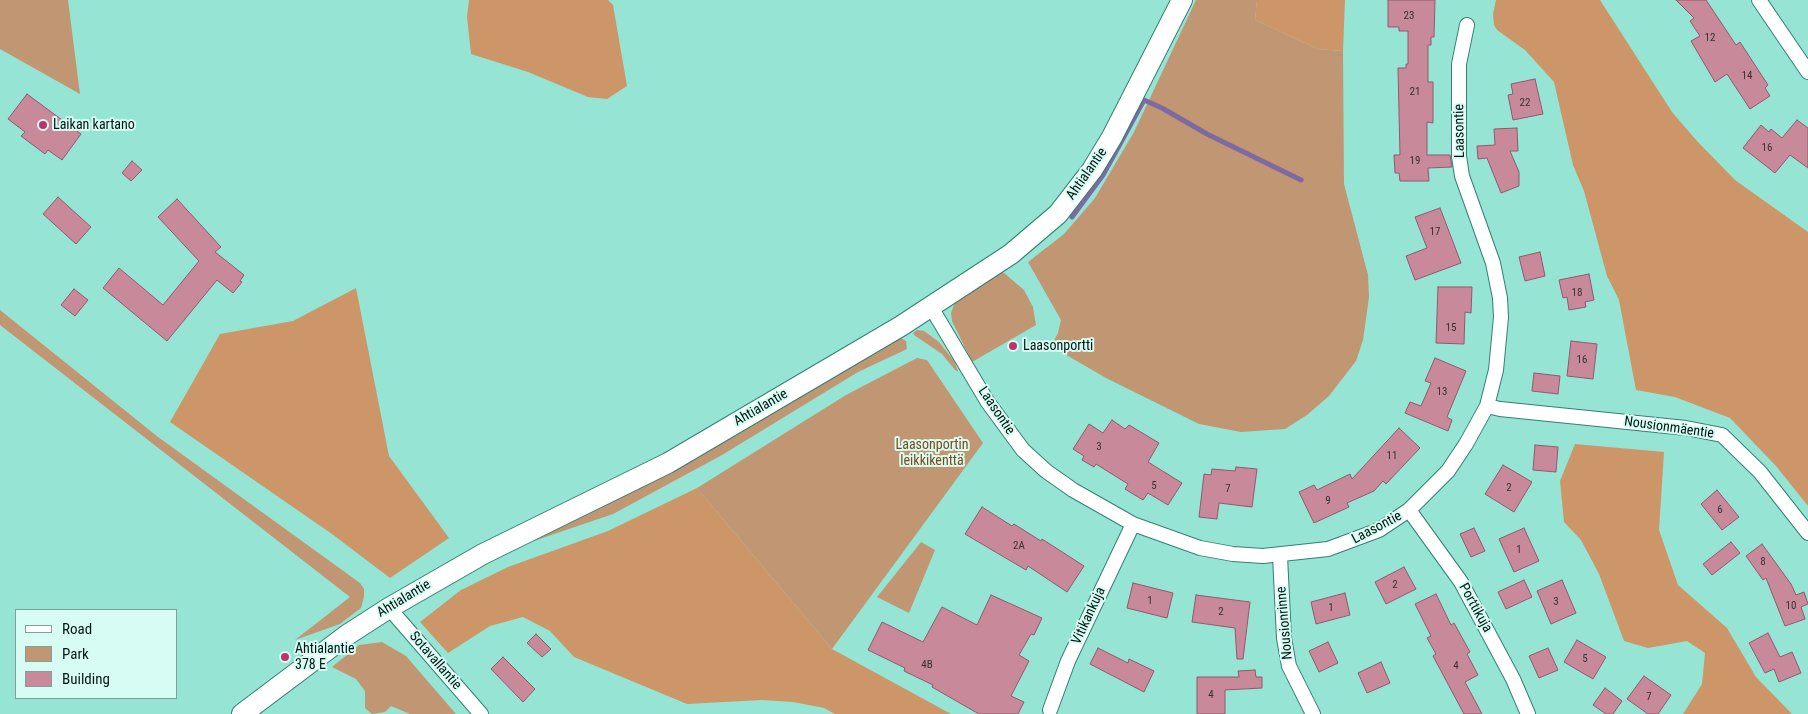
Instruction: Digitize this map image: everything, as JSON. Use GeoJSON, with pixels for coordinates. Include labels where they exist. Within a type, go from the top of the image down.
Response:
{"type":"FeatureCollection","features":[{"type":"Feature","properties":{"kind":"street","name":"Ahtialantie"},"geometry":{"type":"LineString","coordinates":[[242,714],[347,635],[389,608],[483,554],[668,463],[931,307],[1011,254],[1047,225],[1067,203],[1092,170],[1112,137],[1182,0]]}},
{"type":"Feature","properties":{"kind":"street"},"geometry":{"type":"LineString","coordinates":[[1759,0],[1808,72]]}},
{"type":"Feature","properties":{"kind":"street","name":"Laasontie"},"geometry":{"type":"LineString","coordinates":[[931,307],[987,401],[1023,450],[1046,471],[1073,490],[1133,524],[1200,548],[1233,554],[1280,556],[1328,549],[1347,544],[1379,530],[1409,510],[1448,471],[1466,444],[1487,406],[1496,370],[1500,308],[1493,263],[1462,176],[1459,156],[1459,64],[1467,25]]}},
{"type":"Feature","properties":{"kind":"street","name":"Nousionmäentie"},"geometry":{"type":"LineString","coordinates":[[1487,406],[1500,409],[1686,428],[1722,435],[1760,472],[1808,533]]}},
{"type":"Feature","properties":{"kind":"street","name":"Porttikuja"},"geometry":{"type":"LineString","coordinates":[[1409,510],[1461,582],[1513,679],[1528,714]]}},
{"type":"Feature","properties":{"kind":"street","name":"Vitikankuja"},"geometry":{"type":"LineString","coordinates":[[1050,710],[1068,661],[1133,524]]}},
{"type":"Feature","properties":{"kind":"street","name":"Nousionrinne"},"geometry":{"type":"LineString","coordinates":[[1280,556],[1284,638],[1289,666],[1314,714]]}},
{"type":"Feature","properties":{"kind":"street","name":"Sotavallantie"},"geometry":{"type":"LineString","coordinates":[[389,608],[481,714]]}},
{"type":"Feature","properties":{"kind":"green space"},"geometry":{"type":"Polygon","coordinates":[[[0,0],[68,0],[80,94],[0,49],[0,0]]]}},
{"type":"Feature","properties":{"kind":"green space"},"geometry":{"type":"Polygon","coordinates":[[[1196,0],[1257,0],[1255,20],[1318,49],[1343,51],[1344,184],[1368,275],[1369,297],[1363,340],[1356,361],[1329,396],[1307,415],[1285,429],[1241,432],[1199,424],[1106,378],[1051,346],[1058,333],[1061,320],[1028,262],[1064,234],[1095,198],[1134,132],[1196,0]]]}},
{"type":"Feature","properties":{"kind":"green space"},"geometry":{"type":"Polygon","coordinates":[[[1003,272],[1024,290],[1033,307],[1036,325],[972,362],[952,321],[951,313],[955,302],[1003,272]]]}},
{"type":"Feature","properties":{"kind":"green space"},"geometry":{"type":"Polygon","coordinates":[[[0,310],[158,437],[360,583],[364,589],[361,608],[340,624],[295,640],[350,597],[0,325],[0,310]]]}},
{"type":"Feature","properties":{"kind":"green space"},"geometry":{"type":"Polygon","coordinates":[[[917,330],[924,331],[939,342],[954,361],[958,371],[942,354],[914,335],[913,333],[917,330]]]}},
{"type":"Feature","properties":{"kind":"green space"},"geometry":{"type":"Polygon","coordinates":[[[899,337],[906,341],[907,349],[858,372],[722,455],[613,514],[522,545],[698,458],[899,337]]]}},
{"type":"Feature","properties":{"kind":"green space","name":"Laasonportin leikkikenttä"},"geometry":{"type":"Polygon","coordinates":[[[917,358],[927,360],[983,443],[832,649],[697,488],[846,395],[917,358]]]}},
{"type":"Feature","properties":{"kind":"green space"},"geometry":{"type":"Polygon","coordinates":[[[921,542],[935,550],[909,613],[877,597],[921,542]]]}},
{"type":"Feature","properties":{"kind":"green space"},"geometry":{"type":"Polygon","coordinates":[[[382,642],[406,656],[456,714],[410,714],[391,706],[385,712],[372,714],[365,708],[365,691],[356,679],[332,667],[359,645],[382,642]]]}},
{"type":"Feature","properties":{"kind":"shaded area"},"geometry":{"type":"Polygon","coordinates":[[[469,0],[608,0],[613,5],[627,86],[607,99],[588,97],[528,72],[471,54],[467,17],[469,0]]]}},
{"type":"Feature","properties":{"kind":"shaded area"},"geometry":{"type":"Polygon","coordinates":[[[1257,0],[1345,0],[1343,51],[1318,49],[1255,20],[1257,0]]]}},
{"type":"Feature","properties":{"kind":"shaded area"},"geometry":{"type":"Polygon","coordinates":[[[1496,0],[1600,0],[1672,112],[1697,141],[1735,180],[1808,232],[1808,506],[1776,466],[1730,418],[1675,397],[1636,390],[1619,300],[1607,276],[1584,191],[1573,165],[1554,82],[1525,50],[1497,30],[1494,25],[1493,14],[1496,0]]]}},
{"type":"Feature","properties":{"kind":"shaded area"},"geometry":{"type":"Polygon","coordinates":[[[356,288],[389,456],[449,538],[390,578],[332,534],[170,422],[220,334],[293,321],[356,288]]]}},
{"type":"Feature","properties":{"kind":"shaded area"},"geometry":{"type":"Polygon","coordinates":[[[1575,444],[1664,452],[1659,530],[1678,585],[1727,628],[1756,677],[1792,714],[1683,714],[1702,684],[1705,653],[1687,641],[1648,648],[1624,641],[1599,574],[1581,540],[1564,522],[1560,481],[1575,444]]]}},
{"type":"Feature","properties":{"kind":"shaded area"},"geometry":{"type":"Polygon","coordinates":[[[697,488],[832,649],[951,714],[835,714],[824,708],[793,702],[762,700],[687,704],[574,657],[550,631],[523,617],[490,626],[448,653],[420,622],[461,590],[508,567],[608,531],[697,488]]]}},
{"type":"Feature","properties":{"kind":"building"},"geometry":{"type":"Polygon","coordinates":[[[1388,0],[1435,0],[1434,37],[1431,37],[1431,45],[1428,45],[1428,82],[1433,82],[1433,123],[1427,122],[1427,155],[1450,155],[1452,167],[1428,168],[1429,181],[1400,181],[1399,173],[1395,173],[1394,155],[1400,155],[1398,68],[1406,68],[1406,64],[1408,64],[1408,31],[1399,31],[1399,27],[1388,27],[1388,0]]]}},
{"type":"Feature","properties":{"kind":"building"},"geometry":{"type":"Polygon","coordinates":[[[1676,0],[1706,0],[1736,45],[1740,42],[1768,85],[1765,88],[1770,96],[1750,109],[1727,74],[1715,82],[1691,41],[1700,36],[1690,21],[1694,18],[1676,0]]]}},
{"type":"Feature","properties":{"kind":"building"},"geometry":{"type":"Polygon","coordinates":[[[1535,79],[1543,114],[1513,120],[1508,95],[1513,94],[1511,84],[1535,79]]]}},
{"type":"Feature","properties":{"kind":"building","name":"Laikan kartano"},"geometry":{"type":"Polygon","coordinates":[[[27,94],[81,134],[62,160],[48,150],[45,154],[21,136],[25,132],[8,119],[27,94]]]}},
{"type":"Feature","properties":{"kind":"building"},"geometry":{"type":"Polygon","coordinates":[[[1797,120],[1808,128],[1808,168],[1790,155],[1775,173],[1743,148],[1761,125],[1769,132],[1771,129],[1782,138],[1797,120]]]}},
{"type":"Feature","properties":{"kind":"building"},"geometry":{"type":"Polygon","coordinates":[[[1517,128],[1518,151],[1510,151],[1519,172],[1519,186],[1501,193],[1487,158],[1478,159],[1477,146],[1495,145],[1494,129],[1517,128]]]}},
{"type":"Feature","properties":{"kind":"building"},"geometry":{"type":"Polygon","coordinates":[[[132,161],[142,170],[131,181],[122,173],[132,161]]]}},
{"type":"Feature","properties":{"kind":"building"},"geometry":{"type":"Polygon","coordinates":[[[58,197],[91,227],[76,244],[43,214],[58,197]]]}},
{"type":"Feature","properties":{"kind":"building"},"geometry":{"type":"Polygon","coordinates":[[[177,199],[221,247],[215,252],[244,275],[240,281],[242,282],[233,293],[217,280],[167,341],[103,288],[119,268],[163,305],[199,261],[158,217],[177,199]]]}},
{"type":"Feature","properties":{"kind":"building"},"geometry":{"type":"Polygon","coordinates":[[[1440,208],[1461,263],[1415,280],[1406,256],[1427,248],[1415,217],[1440,208]]]}},
{"type":"Feature","properties":{"kind":"building"},"geometry":{"type":"Polygon","coordinates":[[[1540,252],[1545,276],[1525,281],[1519,257],[1540,252]]]}},
{"type":"Feature","properties":{"kind":"building"},"geometry":{"type":"Polygon","coordinates":[[[1589,274],[1594,300],[1585,302],[1586,307],[1569,310],[1567,297],[1563,298],[1559,280],[1589,274]]]}},
{"type":"Feature","properties":{"kind":"building"},"geometry":{"type":"Polygon","coordinates":[[[1438,287],[1472,287],[1471,313],[1465,312],[1464,344],[1436,343],[1438,287]]]}},
{"type":"Feature","properties":{"kind":"building"},"geometry":{"type":"Polygon","coordinates":[[[74,289],[88,300],[75,316],[61,305],[74,289]]]}},
{"type":"Feature","properties":{"kind":"building"},"geometry":{"type":"Polygon","coordinates":[[[1571,341],[1597,344],[1593,379],[1567,376],[1571,341]]]}},
{"type":"Feature","properties":{"kind":"building"},"geometry":{"type":"Polygon","coordinates":[[[1435,358],[1466,371],[1447,417],[1452,420],[1448,431],[1405,413],[1410,402],[1421,406],[1431,383],[1425,381],[1435,358]]]}},
{"type":"Feature","properties":{"kind":"building"},"geometry":{"type":"Polygon","coordinates":[[[1534,373],[1560,376],[1558,394],[1532,391],[1534,373]]]}},
{"type":"Feature","properties":{"kind":"building"},"geometry":{"type":"Polygon","coordinates":[[[1112,420],[1125,429],[1129,425],[1159,443],[1148,462],[1182,483],[1168,505],[1148,493],[1143,500],[1125,489],[1128,484],[1096,464],[1094,467],[1082,460],[1084,456],[1073,449],[1089,424],[1103,433],[1112,420]]]}},
{"type":"Feature","properties":{"kind":"building"},"geometry":{"type":"Polygon","coordinates":[[[1399,428],[1420,448],[1386,484],[1383,481],[1374,491],[1347,503],[1349,507],[1314,523],[1299,492],[1314,485],[1317,490],[1350,474],[1352,479],[1399,428]]]}},
{"type":"Feature","properties":{"kind":"building"},"geometry":{"type":"Polygon","coordinates":[[[1535,445],[1558,447],[1556,472],[1533,470],[1535,445]]]}},
{"type":"Feature","properties":{"kind":"building"},"geometry":{"type":"Polygon","coordinates":[[[1503,465],[1532,482],[1514,512],[1485,494],[1503,465]]]}},
{"type":"Feature","properties":{"kind":"building"},"geometry":{"type":"Polygon","coordinates":[[[1236,467],[1257,469],[1252,507],[1219,503],[1217,519],[1199,517],[1204,474],[1211,475],[1212,469],[1235,471],[1236,467]]]}},
{"type":"Feature","properties":{"kind":"building"},"geometry":{"type":"Polygon","coordinates":[[[1717,490],[1739,517],[1722,530],[1701,504],[1717,490]]]}},
{"type":"Feature","properties":{"kind":"building"},"geometry":{"type":"Polygon","coordinates":[[[982,507],[1012,526],[1014,524],[1041,541],[1042,539],[1084,566],[1067,592],[1028,566],[1026,570],[965,534],[982,507]]]}},
{"type":"Feature","properties":{"kind":"building"},"geometry":{"type":"Polygon","coordinates":[[[1474,528],[1485,551],[1471,557],[1460,534],[1474,528]]]}},
{"type":"Feature","properties":{"kind":"building"},"geometry":{"type":"Polygon","coordinates":[[[1524,528],[1539,561],[1514,572],[1499,539],[1524,528]]]}},
{"type":"Feature","properties":{"kind":"building"},"geometry":{"type":"Polygon","coordinates":[[[1731,542],[1740,553],[1712,575],[1703,564],[1731,542]]]}},
{"type":"Feature","properties":{"kind":"building"},"geometry":{"type":"Polygon","coordinates":[[[1762,544],[1791,584],[1796,595],[1804,592],[1808,604],[1801,607],[1805,619],[1785,626],[1766,578],[1763,580],[1746,556],[1762,544]]]}},
{"type":"Feature","properties":{"kind":"building"},"geometry":{"type":"Polygon","coordinates":[[[1404,567],[1416,589],[1386,604],[1375,582],[1404,567]]]}},
{"type":"Feature","properties":{"kind":"building"},"geometry":{"type":"Polygon","coordinates":[[[1524,580],[1532,597],[1506,609],[1498,592],[1524,580]]]}},
{"type":"Feature","properties":{"kind":"building"},"geometry":{"type":"Polygon","coordinates":[[[1562,580],[1576,613],[1551,624],[1537,591],[1562,580]]]}},
{"type":"Feature","properties":{"kind":"building"},"geometry":{"type":"Polygon","coordinates":[[[1133,583],[1173,593],[1167,618],[1127,608],[1133,583]]]}},
{"type":"Feature","properties":{"kind":"building"},"geometry":{"type":"Polygon","coordinates":[[[1345,593],[1350,615],[1316,624],[1311,602],[1345,593]]]}},
{"type":"Feature","properties":{"kind":"building"},"geometry":{"type":"Polygon","coordinates":[[[1436,594],[1451,625],[1454,623],[1470,652],[1467,654],[1478,675],[1465,682],[1482,714],[1464,714],[1433,656],[1436,654],[1427,638],[1431,636],[1415,604],[1436,594]]]}},
{"type":"Feature","properties":{"kind":"building"},"geometry":{"type":"Polygon","coordinates":[[[991,595],[1042,618],[1034,635],[1031,634],[1019,655],[1029,661],[1011,696],[1024,702],[1018,714],[979,714],[932,687],[933,685],[904,671],[905,668],[868,650],[882,622],[923,642],[942,607],[977,625],[991,595]]]}},
{"type":"Feature","properties":{"kind":"building"},"geometry":{"type":"Polygon","coordinates":[[[1196,595],[1250,602],[1243,659],[1237,659],[1235,628],[1192,622],[1196,595]]]}},
{"type":"Feature","properties":{"kind":"building"},"geometry":{"type":"Polygon","coordinates":[[[1768,633],[1780,657],[1792,652],[1801,673],[1779,682],[1774,669],[1765,673],[1749,643],[1768,633]]]}},
{"type":"Feature","properties":{"kind":"building"},"geometry":{"type":"Polygon","coordinates":[[[536,634],[551,649],[542,657],[527,643],[536,634]]]}},
{"type":"Feature","properties":{"kind":"building"},"geometry":{"type":"Polygon","coordinates":[[[1577,640],[1606,657],[1593,679],[1564,662],[1577,640]]]}},
{"type":"Feature","properties":{"kind":"building"},"geometry":{"type":"Polygon","coordinates":[[[1328,642],[1338,663],[1319,672],[1309,651],[1328,642]]]}},
{"type":"Feature","properties":{"kind":"building"},"geometry":{"type":"Polygon","coordinates":[[[1098,648],[1128,663],[1129,659],[1154,671],[1144,692],[1090,664],[1098,648]]]}},
{"type":"Feature","properties":{"kind":"building"},"geometry":{"type":"Polygon","coordinates":[[[1548,648],[1558,670],[1539,678],[1529,656],[1548,648]]]}},
{"type":"Feature","properties":{"kind":"building"},"geometry":{"type":"Polygon","coordinates":[[[503,657],[535,689],[523,702],[491,669],[503,657]]]}},
{"type":"Feature","properties":{"kind":"building"},"geometry":{"type":"Polygon","coordinates":[[[1381,662],[1390,683],[1367,693],[1358,673],[1381,662]]]}},
{"type":"Feature","properties":{"kind":"building"},"geometry":{"type":"Polygon","coordinates":[[[1255,670],[1256,677],[1262,677],[1262,688],[1225,690],[1225,714],[1197,714],[1197,677],[1239,677],[1238,671],[1255,670]]]}},
{"type":"Feature","properties":{"kind":"building"},"geometry":{"type":"Polygon","coordinates":[[[1644,676],[1671,695],[1658,714],[1648,714],[1627,699],[1644,676]]]}},
{"type":"Feature","properties":{"kind":"building"},"geometry":{"type":"Polygon","coordinates":[[[1605,688],[1622,701],[1613,714],[1606,714],[1593,705],[1605,688]]]}},
{"type":"Feature","properties":{"kind":"waterway"},"geometry":{"type":"LineString","coordinates":[[1072,217],[1103,175],[1144,100],[1162,108],[1207,134],[1301,180]]}},
{"type":"Feature","properties":{"kind":"place","name":"Laikan kartano"},"geometry":{"type":"Point","coordinates":[43,125]}},
{"type":"Feature","properties":{"kind":"place","name":"Laasonportti"},"geometry":{"type":"Point","coordinates":[1013,346]}},
{"type":"Feature","properties":{"kind":"place","name":"Ahtialantie 378 E"},"geometry":{"type":"Point","coordinates":[285,657]}}]}
